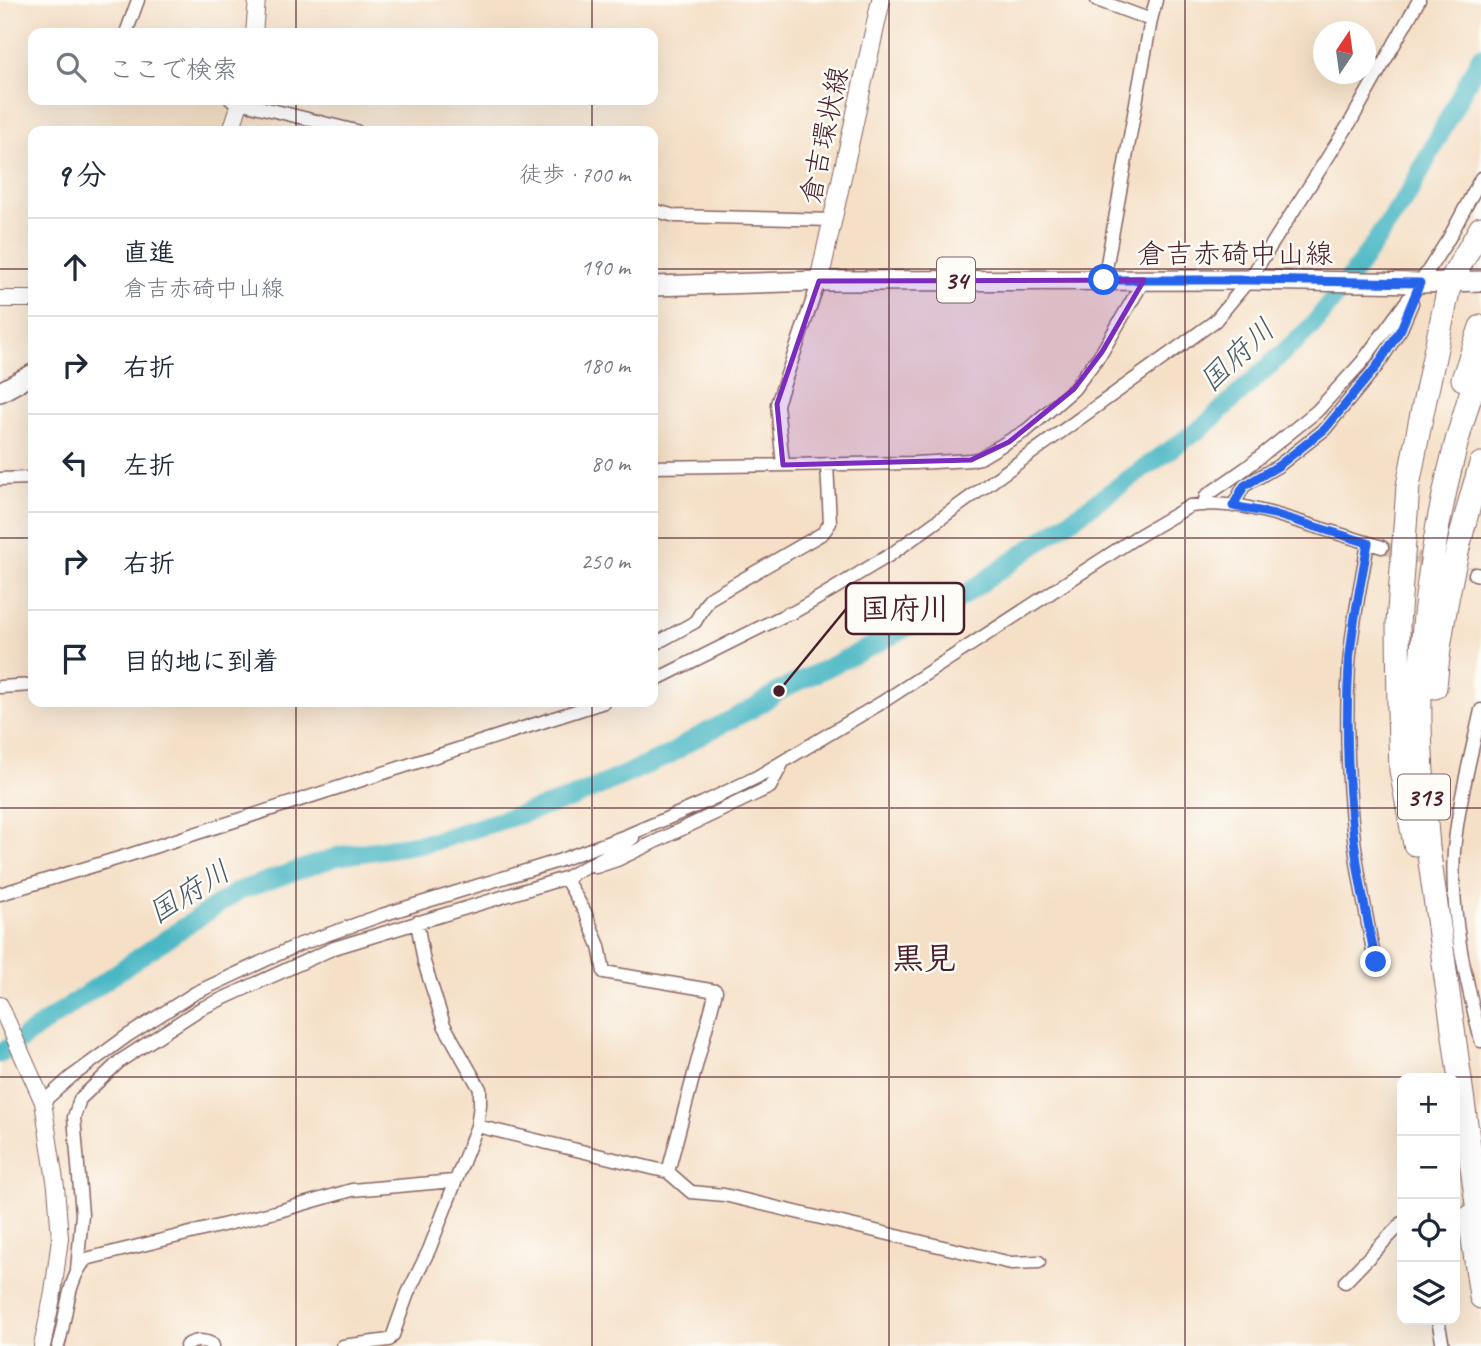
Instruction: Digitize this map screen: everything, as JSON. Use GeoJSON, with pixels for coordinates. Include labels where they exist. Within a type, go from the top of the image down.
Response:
{"type":"FeatureCollection","features":[{"type":"Feature","properties":{"kind":"highway"},"geometry":{"type":"LineString","coordinates":[[1422,847],[1401,771],[1398,624],[1408,486],[1450,282],[1480,234]]}},
{"type":"Feature","properties":{"kind":"highway","name":"313"},"geometry":{"type":"LineString","coordinates":[[1481,327],[1462,380],[1431,510],[1413,636],[1410,698],[1412,775],[1481,1233]]}},
{"type":"Feature","properties":{"kind":"highway","name":"313"},"geometry":{"type":"LineString","coordinates":[[1449,1073],[1422,847],[1420,698],[1423,638],[1441,513],[1455,450],[1481,364]]}},
{"type":"Feature","properties":{"kind":"highway"},"geometry":{"type":"LineString","coordinates":[[1422,847],[1441,638],[1451,578],[1481,464]]}},
{"type":"Feature","properties":{"kind":"highway"},"geometry":{"type":"LineString","coordinates":[[1458,1136],[1481,1297]]}},
{"type":"Feature","properties":{"kind":"main road","name":"倉吉環状線"},"geometry":{"type":"LineString","coordinates":[[818,281],[881,0]]}},
{"type":"Feature","properties":{"kind":"main road","name":"倉吉赤碕中山線"},"geometry":{"type":"LineString","coordinates":[[658,286],[818,281],[1481,281]]}},
{"type":"Feature","properties":{"kind":"main road"},"geometry":{"type":"LineString","coordinates":[[0,392],[28,377]]}},
{"type":"Feature","properties":{"kind":"street"},"geometry":{"type":"LineString","coordinates":[[128,28],[138,0]]}},
{"type":"Feature","properties":{"kind":"street"},"geometry":{"type":"LineString","coordinates":[[254,28],[257,0]]}},
{"type":"Feature","properties":{"kind":"street"},"geometry":{"type":"LineString","coordinates":[[1097,0],[1151,20]]}},
{"type":"Feature","properties":{"kind":"street"},"geometry":{"type":"LineString","coordinates":[[1104,280],[1156,0]]}},
{"type":"Feature","properties":{"kind":"street"},"geometry":{"type":"LineString","coordinates":[[658,679],[792,613],[890,555],[1215,321],[1254,280],[1351,121],[1419,0]]}},
{"type":"Feature","properties":{"kind":"street"},"geometry":{"type":"LineString","coordinates":[[232,126],[236,105]]}},
{"type":"Feature","properties":{"kind":"street"},"geometry":{"type":"LineString","coordinates":[[256,105],[337,126]]}},
{"type":"Feature","properties":{"kind":"street"},"geometry":{"type":"LineString","coordinates":[[1204,505],[1206,496],[1317,411],[1362,362],[1413,283],[1450,238],[1481,178]]}},
{"type":"Feature","properties":{"kind":"street"},"geometry":{"type":"LineString","coordinates":[[658,211],[675,216],[832,220]]}},
{"type":"Feature","properties":{"kind":"street"},"geometry":{"type":"LineString","coordinates":[[658,467],[915,463],[980,458],[1027,430],[1074,389],[1102,352],[1144,280]]}},
{"type":"Feature","properties":{"kind":"street"},"geometry":{"type":"LineString","coordinates":[[783,465],[777,404],[818,281]]}},
{"type":"Feature","properties":{"kind":"street"},"geometry":{"type":"LineString","coordinates":[[1233,506],[1244,486],[1278,466],[1325,429],[1377,366],[1401,329],[1413,283]]}},
{"type":"Feature","properties":{"kind":"street"},"geometry":{"type":"LineString","coordinates":[[0,299],[28,299]]}},
{"type":"Feature","properties":{"kind":"street"},"geometry":{"type":"LineString","coordinates":[[658,642],[695,622],[709,599],[823,533],[830,523],[827,464]]}},
{"type":"Feature","properties":{"kind":"street"},"geometry":{"type":"LineString","coordinates":[[0,479],[28,478]]}},
{"type":"Feature","properties":{"kind":"street"},"geometry":{"type":"LineString","coordinates":[[43,1102],[71,1077],[127,1036],[195,993],[298,945],[382,915],[558,861],[640,830],[757,777],[881,704],[1135,538],[1190,506],[1233,506],[1274,514],[1382,547]]}},
{"type":"Feature","properties":{"kind":"street"},"geometry":{"type":"LineString","coordinates":[[1368,543],[1349,665],[1348,725],[1350,790],[1357,861],[1376,962]]}},
{"type":"Feature","properties":{"kind":"street"},"geometry":{"type":"LineString","coordinates":[[0,687],[28,685]]}},
{"type":"Feature","properties":{"kind":"street"},"geometry":{"type":"LineString","coordinates":[[0,894],[129,856],[589,707]]}},
{"type":"Feature","properties":{"kind":"street"},"geometry":{"type":"LineString","coordinates":[[1481,710],[1462,794],[1454,853],[1455,906],[1461,948],[1481,1041]]}},
{"type":"Feature","properties":{"kind":"street"},"geometry":{"type":"LineString","coordinates":[[58,1346],[77,1270],[82,1214],[74,1118],[80,1099],[120,1061],[200,1009],[334,948],[471,908],[617,860],[770,787],[784,761]]}},
{"type":"Feature","properties":{"kind":"street"},"geometry":{"type":"LineString","coordinates":[[565,878],[615,851],[640,830]]}},
{"type":"Feature","properties":{"kind":"street"},"geometry":{"type":"LineString","coordinates":[[565,878],[590,923],[599,946],[604,972],[716,991],[668,1172]]}},
{"type":"Feature","properties":{"kind":"street"},"geometry":{"type":"LineString","coordinates":[[343,1346],[388,1340],[393,1335],[477,1126],[480,1089],[444,1025],[424,962],[417,922]]}},
{"type":"Feature","properties":{"kind":"street"},"geometry":{"type":"LineString","coordinates":[[0,1005],[43,1102],[56,1186],[60,1238],[54,1293],[42,1346]]}},
{"type":"Feature","properties":{"kind":"street"},"geometry":{"type":"LineString","coordinates":[[477,1126],[668,1172],[691,1192],[724,1195],[1011,1263],[1039,1262]]}},
{"type":"Feature","properties":{"kind":"street"},"geometry":{"type":"LineString","coordinates":[[77,1270],[86,1259],[352,1190],[454,1181]]}},
{"type":"Feature","properties":{"kind":"street"},"geometry":{"type":"LineString","coordinates":[[1345,1282],[1397,1228]]}},
{"type":"Feature","properties":{"kind":"street"},"geometry":{"type":"LineString","coordinates":[[1439,1325],[1443,1346]]}},
{"type":"Feature","properties":{"kind":"street"},"geometry":{"type":"LineString","coordinates":[[186,1346],[202,1340],[213,1346]]}},
{"type":"Feature","properties":{"kind":"highlighted area"},"geometry":{"type":"Polygon","coordinates":[[[1144,280],[1102,352],[1074,389],[1009,442],[971,460],[783,465],[777,404],[819,281],[1144,280]]]}},
{"type":"Feature","properties":{"kind":"waterway","name":"国府川"},"geometry":{"type":"LineString","coordinates":[[0,1054],[238,891],[339,856],[431,842],[570,799],[669,755],[779,691],[953,603],[1204,426],[1313,325],[1355,271],[1409,193],[1481,56]]}},
{"type":"Feature","properties":{"kind":"tunnel"},"geometry":{"type":"LineString","coordinates":[[1382,547],[1475,574]]}},
{"type":"Feature","properties":{"kind":"place","name":"国府川"},"geometry":{"type":"Point","coordinates":[779,691]}},
{"type":"Feature","properties":{"kind":"district","name":"黒見"},"geometry":{"type":"Point","coordinates":[924,958]}},
{"type":"Feature","properties":{"kind":"route"},"geometry":{"type":"LineString","coordinates":[[1104,280],[1420,283],[1401,329],[1377,366],[1325,429],[1278,466],[1244,486],[1233,506],[1274,514],[1368,543],[1349,665],[1348,725],[1350,790],[1357,861],[1376,962]]}}]}
